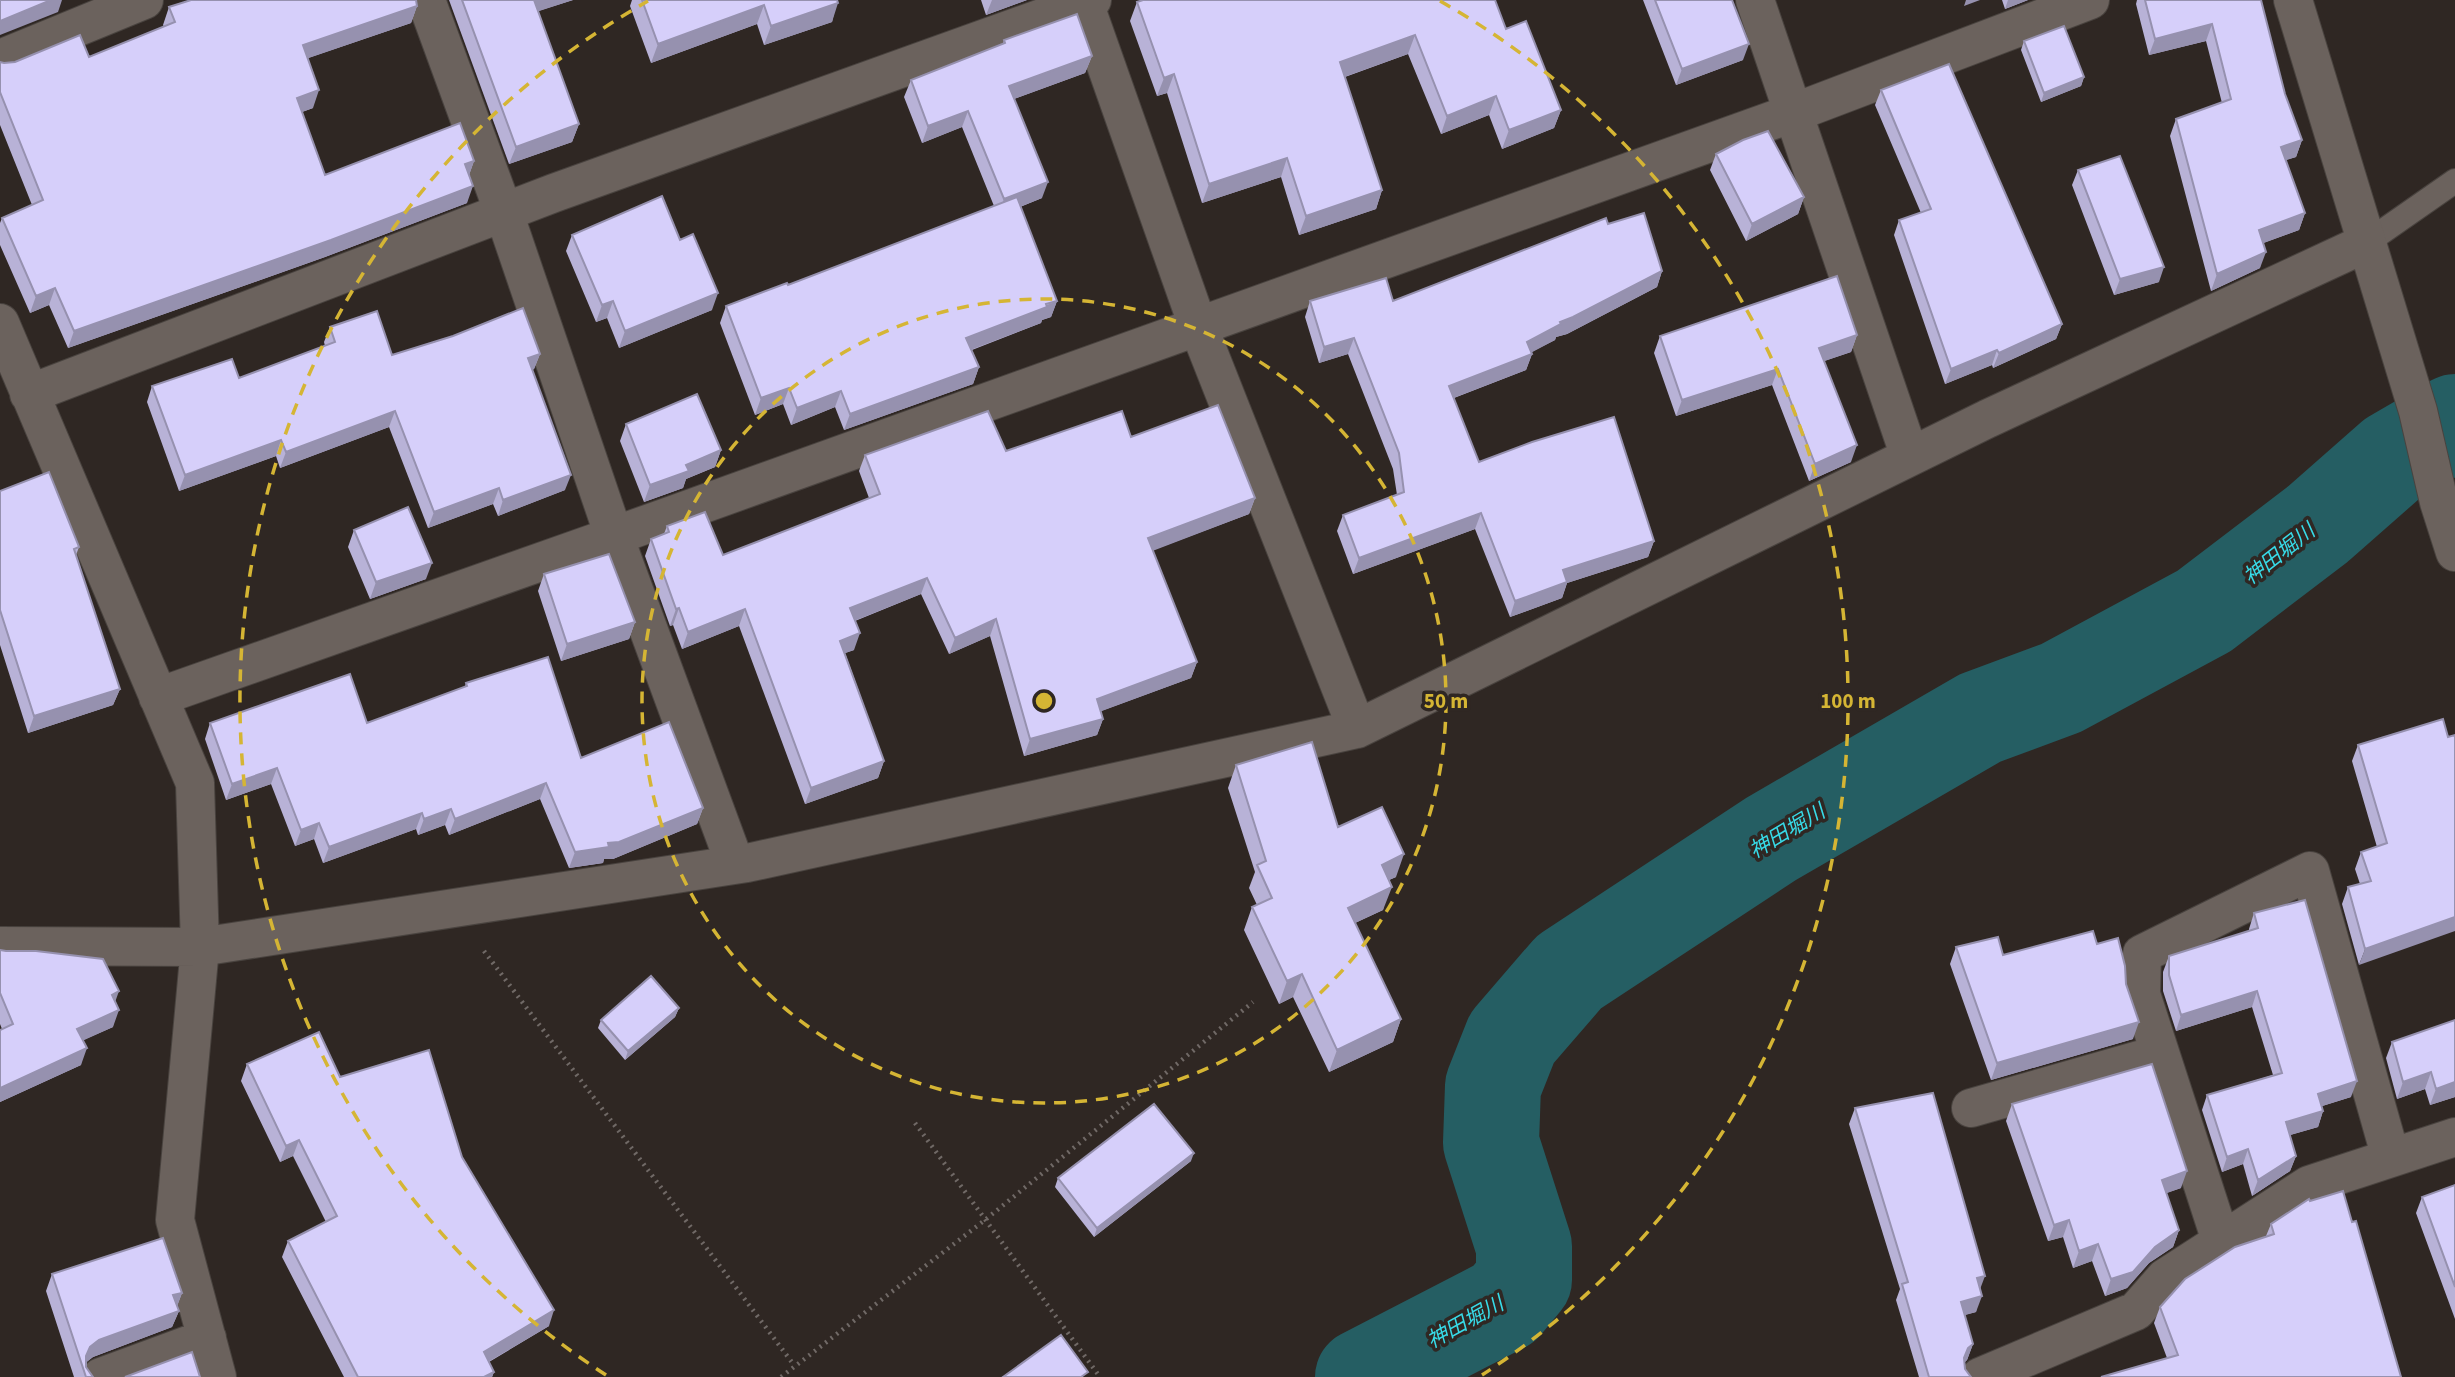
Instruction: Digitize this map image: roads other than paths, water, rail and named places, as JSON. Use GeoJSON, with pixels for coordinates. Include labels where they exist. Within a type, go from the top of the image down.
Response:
{"type":"FeatureCollection","features":[{"type":"Feature","properties":{"kind":"street"},"geometry":{"type":"LineString","coordinates":[[0,59],[144,0]]}},
{"type":"Feature","properties":{"kind":"street"},"geometry":{"type":"LineString","coordinates":[[426,0],[505,213],[614,536],[735,864]]}},
{"type":"Feature","properties":{"kind":"street"},"geometry":{"type":"LineString","coordinates":[[1755,0],[1910,457]]}},
{"type":"Feature","properties":{"kind":"street"},"geometry":{"type":"LineString","coordinates":[[158,697],[1793,113],[2090,0]]}},
{"type":"Feature","properties":{"kind":"street"},"geometry":{"type":"LineString","coordinates":[[2293,0],[2418,411],[2439,502],[2455,552]]}},
{"type":"Feature","properties":{"kind":"street"},"geometry":{"type":"LineString","coordinates":[[29,394],[554,193],[1087,1],[1198,326],[1357,729]]}},
{"type":"Feature","properties":{"kind":"street"},"geometry":{"type":"LineString","coordinates":[[0,946],[200,947],[735,864],[1357,729],[1987,418],[2366,243]]}},
{"type":"Feature","properties":{"kind":"street"},"geometry":{"type":"LineString","coordinates":[[0,323],[195,783],[200,947],[175,1220],[217,1377]]}},
{"type":"Feature","properties":{"kind":"street"},"geometry":{"type":"LineString","coordinates":[[2221,1241],[2141,994],[2142,954],[2310,871],[2391,1158]]}},
{"type":"Feature","properties":{"kind":"street"},"geometry":{"type":"LineString","coordinates":[[1971,1108],[2160,1054]]}},
{"type":"Feature","properties":{"kind":"street"},"geometry":{"type":"LineString","coordinates":[[1980,1377],[2136,1311],[2165,1278],[2309,1185],[2455,1137]]}},
{"type":"Feature","properties":{"kind":"street"},"geometry":{"type":"LineString","coordinates":[[101,1377],[207,1338]]}},
{"type":"Feature","properties":{"kind":"lane"},"geometry":{"type":"LineString","coordinates":[[2366,243],[2455,181]]}},
{"type":"Feature","properties":{"kind":"waterway","name":"神田堀川"},"geometry":{"type":"LineString","coordinates":[[1363,1377],[1504,1304],[1524,1280],[1524,1246],[1491,1143],[1493,1086],[1512,1038],[1569,972],[1771,839],[1980,718],[2061,688],[2204,611],[2318,524],[2393,458],[2455,422]]}}]}
